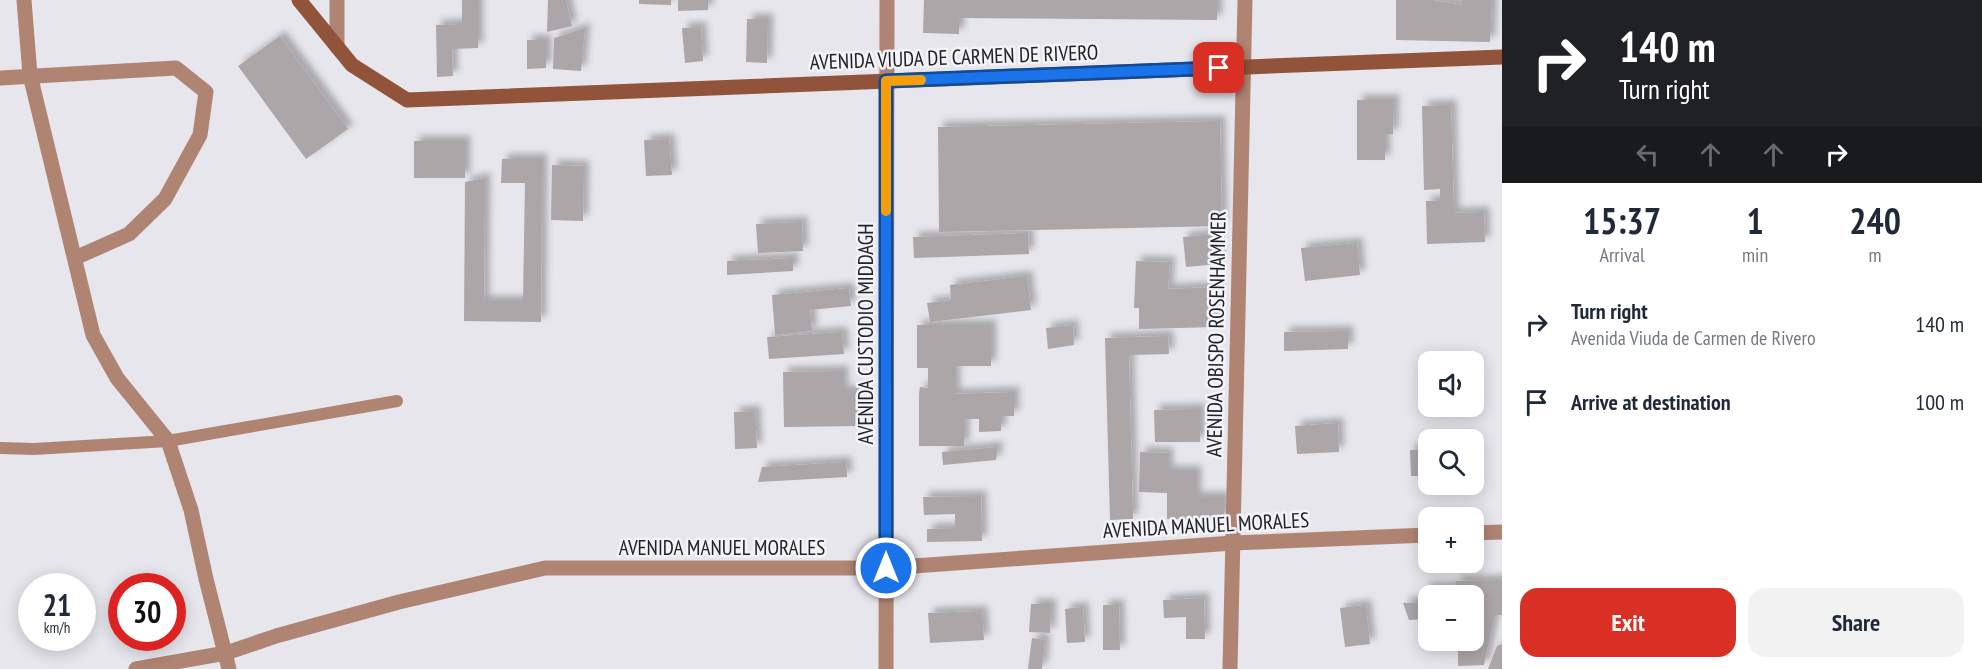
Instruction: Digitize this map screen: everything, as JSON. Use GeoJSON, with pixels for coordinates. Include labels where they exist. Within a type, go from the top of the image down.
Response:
{"type":"FeatureCollection","features":[{"type":"Feature","properties":{"kind":"street"},"geometry":{"type":"LineString","coordinates":[[24,0],[30,75],[93,335],[117,378],[168,441],[191,510],[206,579],[230,669]]}},
{"type":"Feature","properties":{"kind":"street"},"geometry":{"type":"LineString","coordinates":[[299,0],[337,46]]}},
{"type":"Feature","properties":{"kind":"street"},"geometry":{"type":"LineString","coordinates":[[337,0],[337,46]]}},
{"type":"Feature","properties":{"kind":"street","name":"AVENIDA CUSTODIO MIDDAGH"},"geometry":{"type":"LineString","coordinates":[[886,0],[886,669]]}},
{"type":"Feature","properties":{"kind":"street","name":"AVENIDA OBISPO ROSENHAMMER"},"geometry":{"type":"LineString","coordinates":[[1230,669],[1245,0]]}},
{"type":"Feature","properties":{"kind":"street","name":"AVENIDA VIUDA DE CARMEN DE RIVERO"},"geometry":{"type":"LineString","coordinates":[[337,46],[352,65],[407,100],[1502,57]]}},
{"type":"Feature","properties":{"kind":"street"},"geometry":{"type":"LineString","coordinates":[[0,78],[176,68],[206,92],[200,135],[165,199],[129,234],[75,258]]}},
{"type":"Feature","properties":{"kind":"street"},"geometry":{"type":"LineString","coordinates":[[1484,533],[1502,532]]}},
{"type":"Feature","properties":{"kind":"street","name":"AVENIDA MANUEL MORALES"},"geometry":{"type":"LineString","coordinates":[[136,669],[226,652],[399,602],[545,568],[886,568],[1233,543],[1418,535]]}},
{"type":"Feature","properties":{"kind":"lane"},"geometry":{"type":"LineString","coordinates":[[0,448],[168,441],[397,401]]}},
{"type":"Feature","properties":{"kind":"building"},"geometry":{"type":"Polygon","coordinates":[[[462,0],[478,0],[478,48],[452,49],[453,76],[437,77],[436,25],[462,24],[462,0]]]}},
{"type":"Feature","properties":{"kind":"building"},"geometry":{"type":"Polygon","coordinates":[[[548,0],[566,0],[572,26],[547,32],[548,0]]]}},
{"type":"Feature","properties":{"kind":"building"},"geometry":{"type":"Polygon","coordinates":[[[639,0],[671,0],[671,5],[639,4],[639,0]]]}},
{"type":"Feature","properties":{"kind":"building"},"geometry":{"type":"Polygon","coordinates":[[[678,0],[708,0],[708,10],[678,11],[678,0]]]}},
{"type":"Feature","properties":{"kind":"building"},"geometry":{"type":"Polygon","coordinates":[[[924,0],[1217,0],[1217,20],[959,18],[959,34],[923,33],[924,0]]]}},
{"type":"Feature","properties":{"kind":"building"},"geometry":{"type":"Polygon","coordinates":[[[1396,0],[1433,0],[1462,5],[1462,0],[1492,0],[1490,42],[1396,40],[1396,0]]]}},
{"type":"Feature","properties":{"kind":"building"},"geometry":{"type":"Polygon","coordinates":[[[747,19],[768,19],[767,63],[746,62],[747,19]]]}},
{"type":"Feature","properties":{"kind":"building"},"geometry":{"type":"Polygon","coordinates":[[[701,27],[703,61],[685,63],[682,28],[701,27]]]}},
{"type":"Feature","properties":{"kind":"building"},"geometry":{"type":"Polygon","coordinates":[[[585,28],[581,71],[553,69],[554,38],[585,28]]]}},
{"type":"Feature","properties":{"kind":"building"},"geometry":{"type":"Polygon","coordinates":[[[280,36],[348,129],[306,159],[238,66],[280,36]]]}},
{"type":"Feature","properties":{"kind":"building"},"geometry":{"type":"Polygon","coordinates":[[[527,40],[546,40],[546,68],[527,69],[527,40]]]}},
{"type":"Feature","properties":{"kind":"building"},"geometry":{"type":"Polygon","coordinates":[[[1357,100],[1394,100],[1393,134],[1385,134],[1385,160],[1357,160],[1357,100]]]}},
{"type":"Feature","properties":{"kind":"building"},"geometry":{"type":"Polygon","coordinates":[[[1451,105],[1454,213],[1484,212],[1485,242],[1427,244],[1426,201],[1440,201],[1440,189],[1424,190],[1422,106],[1451,105]]]}},
{"type":"Feature","properties":{"kind":"building"},"geometry":{"type":"Polygon","coordinates":[[[1220,121],[1222,226],[939,232],[938,127],[1220,121]]]}},
{"type":"Feature","properties":{"kind":"building"},"geometry":{"type":"Polygon","coordinates":[[[669,139],[672,175],[646,176],[644,140],[669,139]]]}},
{"type":"Feature","properties":{"kind":"building"},"geometry":{"type":"Polygon","coordinates":[[[414,141],[465,141],[465,178],[414,178],[414,141]]]}},
{"type":"Feature","properties":{"kind":"building"},"geometry":{"type":"Polygon","coordinates":[[[502,159],[542,159],[541,322],[464,321],[465,182],[485,178],[484,301],[523,301],[525,183],[501,183],[502,159]]]}},
{"type":"Feature","properties":{"kind":"building"},"geometry":{"type":"Polygon","coordinates":[[[552,165],[584,166],[583,221],[551,220],[552,165]]]}},
{"type":"Feature","properties":{"kind":"building"},"geometry":{"type":"Polygon","coordinates":[[[802,222],[803,251],[758,253],[756,224],[802,222]]]}},
{"type":"Feature","properties":{"kind":"building"},"geometry":{"type":"Polygon","coordinates":[[[1028,233],[1029,254],[914,258],[913,237],[1028,233]]]}},
{"type":"Feature","properties":{"kind":"building"},"geometry":{"type":"Polygon","coordinates":[[[1216,234],[1218,264],[1186,267],[1183,237],[1216,234]]]}},
{"type":"Feature","properties":{"kind":"building"},"geometry":{"type":"Polygon","coordinates":[[[1357,243],[1360,275],[1305,281],[1301,248],[1357,243]]]}},
{"type":"Feature","properties":{"kind":"building"},"geometry":{"type":"Polygon","coordinates":[[[793,258],[793,271],[727,275],[727,261],[793,258]]]}},
{"type":"Feature","properties":{"kind":"building"},"geometry":{"type":"Polygon","coordinates":[[[1136,261],[1170,262],[1168,289],[1216,287],[1216,327],[1139,329],[1139,308],[1134,308],[1136,261]]]}},
{"type":"Feature","properties":{"kind":"building"},"geometry":{"type":"Polygon","coordinates":[[[1027,276],[1031,310],[930,322],[927,303],[951,300],[950,285],[1027,276]]]}},
{"type":"Feature","properties":{"kind":"building"},"geometry":{"type":"Polygon","coordinates":[[[849,288],[851,306],[810,310],[812,331],[775,335],[772,295],[849,288]]]}},
{"type":"Feature","properties":{"kind":"building"},"geometry":{"type":"Polygon","coordinates":[[[917,325],[991,325],[991,366],[955,366],[955,394],[1014,392],[1014,416],[1001,416],[1001,431],[979,432],[979,419],[964,419],[964,446],[919,446],[919,394],[920,387],[928,388],[928,368],[917,368],[917,325]]]}},
{"type":"Feature","properties":{"kind":"building"},"geometry":{"type":"Polygon","coordinates":[[[1073,325],[1074,345],[1048,349],[1046,328],[1073,325]]]}},
{"type":"Feature","properties":{"kind":"building"},"geometry":{"type":"Polygon","coordinates":[[[1348,331],[1348,349],[1284,351],[1284,332],[1348,331]]]}},
{"type":"Feature","properties":{"kind":"building"},"geometry":{"type":"Polygon","coordinates":[[[842,332],[844,354],[769,359],[767,337],[842,332]]]}},
{"type":"Feature","properties":{"kind":"building"},"geometry":{"type":"Polygon","coordinates":[[[1168,336],[1169,354],[1129,355],[1133,519],[1110,520],[1105,338],[1168,336]]]}},
{"type":"Feature","properties":{"kind":"building"},"geometry":{"type":"Polygon","coordinates":[[[843,371],[843,391],[857,391],[857,426],[784,427],[783,372],[843,371]]]}},
{"type":"Feature","properties":{"kind":"building"},"geometry":{"type":"Polygon","coordinates":[[[1200,409],[1200,442],[1155,442],[1154,410],[1200,409]]]}},
{"type":"Feature","properties":{"kind":"building"},"geometry":{"type":"Polygon","coordinates":[[[755,411],[757,448],[735,449],[734,412],[755,411]]]}},
{"type":"Feature","properties":{"kind":"building"},"geometry":{"type":"Polygon","coordinates":[[[1338,423],[1339,452],[1297,454],[1295,426],[1338,423]]]}},
{"type":"Feature","properties":{"kind":"building"},"geometry":{"type":"Polygon","coordinates":[[[998,447],[996,460],[943,465],[942,452],[998,447]]]}},
{"type":"Feature","properties":{"kind":"building"},"geometry":{"type":"Polygon","coordinates":[[[1410,450],[1418,450],[1418,476],[1411,476],[1410,450]]]}},
{"type":"Feature","properties":{"kind":"building"},"geometry":{"type":"Polygon","coordinates":[[[1140,452],[1168,453],[1168,471],[1196,471],[1196,497],[1224,497],[1224,520],[1167,519],[1167,493],[1139,492],[1140,452]]]}},
{"type":"Feature","properties":{"kind":"building"},"geometry":{"type":"Polygon","coordinates":[[[846,462],[847,477],[758,482],[762,467],[846,462]]]}},
{"type":"Feature","properties":{"kind":"building"},"geometry":{"type":"Polygon","coordinates":[[[981,496],[982,541],[927,542],[927,529],[955,528],[955,514],[924,515],[923,497],[981,496]]]}},
{"type":"Feature","properties":{"kind":"building"},"geometry":{"type":"Polygon","coordinates":[[[1502,580],[1502,615],[1495,615],[1484,665],[1458,666],[1458,651],[1484,651],[1484,585],[1456,585],[1456,581],[1502,580]]]}},
{"type":"Feature","properties":{"kind":"building"},"geometry":{"type":"Polygon","coordinates":[[[1204,598],[1205,639],[1186,639],[1186,617],[1164,618],[1163,600],[1204,598]]]}},
{"type":"Feature","properties":{"kind":"building"},"geometry":{"type":"Polygon","coordinates":[[[1418,602],[1418,619],[1409,620],[1403,603],[1418,602]]]}},
{"type":"Feature","properties":{"kind":"building"},"geometry":{"type":"Polygon","coordinates":[[[1031,604],[1051,604],[1050,633],[1029,632],[1031,604]]]}},
{"type":"Feature","properties":{"kind":"building"},"geometry":{"type":"Polygon","coordinates":[[[1103,605],[1119,605],[1120,650],[1103,650],[1103,605]]]}},
{"type":"Feature","properties":{"kind":"building"},"geometry":{"type":"Polygon","coordinates":[[[1366,605],[1370,644],[1345,647],[1340,608],[1366,605]]]}},
{"type":"Feature","properties":{"kind":"building"},"geometry":{"type":"Polygon","coordinates":[[[1083,607],[1085,642],[1067,643],[1065,609],[1083,607]]]}},
{"type":"Feature","properties":{"kind":"building"},"geometry":{"type":"Polygon","coordinates":[[[982,611],[984,640],[930,643],[928,613],[982,611]]]}},
{"type":"Feature","properties":{"kind":"building"},"geometry":{"type":"Polygon","coordinates":[[[1032,638],[1045,640],[1042,669],[1028,669],[1032,638]]]}},
{"type":"Feature","properties":{"kind":"building"},"geometry":{"type":"Polygon","coordinates":[[[1502,644],[1502,669],[1488,669],[1497,646],[1502,644]]]}},
{"type":"Feature","properties":{"kind":"slow traffic"},"geometry":{"type":"LineString","coordinates":[[886,211],[886,81],[921,80]]}},
{"type":"Feature","properties":{"kind":"route"},"geometry":{"type":"LineString","coordinates":[[886,568],[886,81],[1219,68]]}}]}
